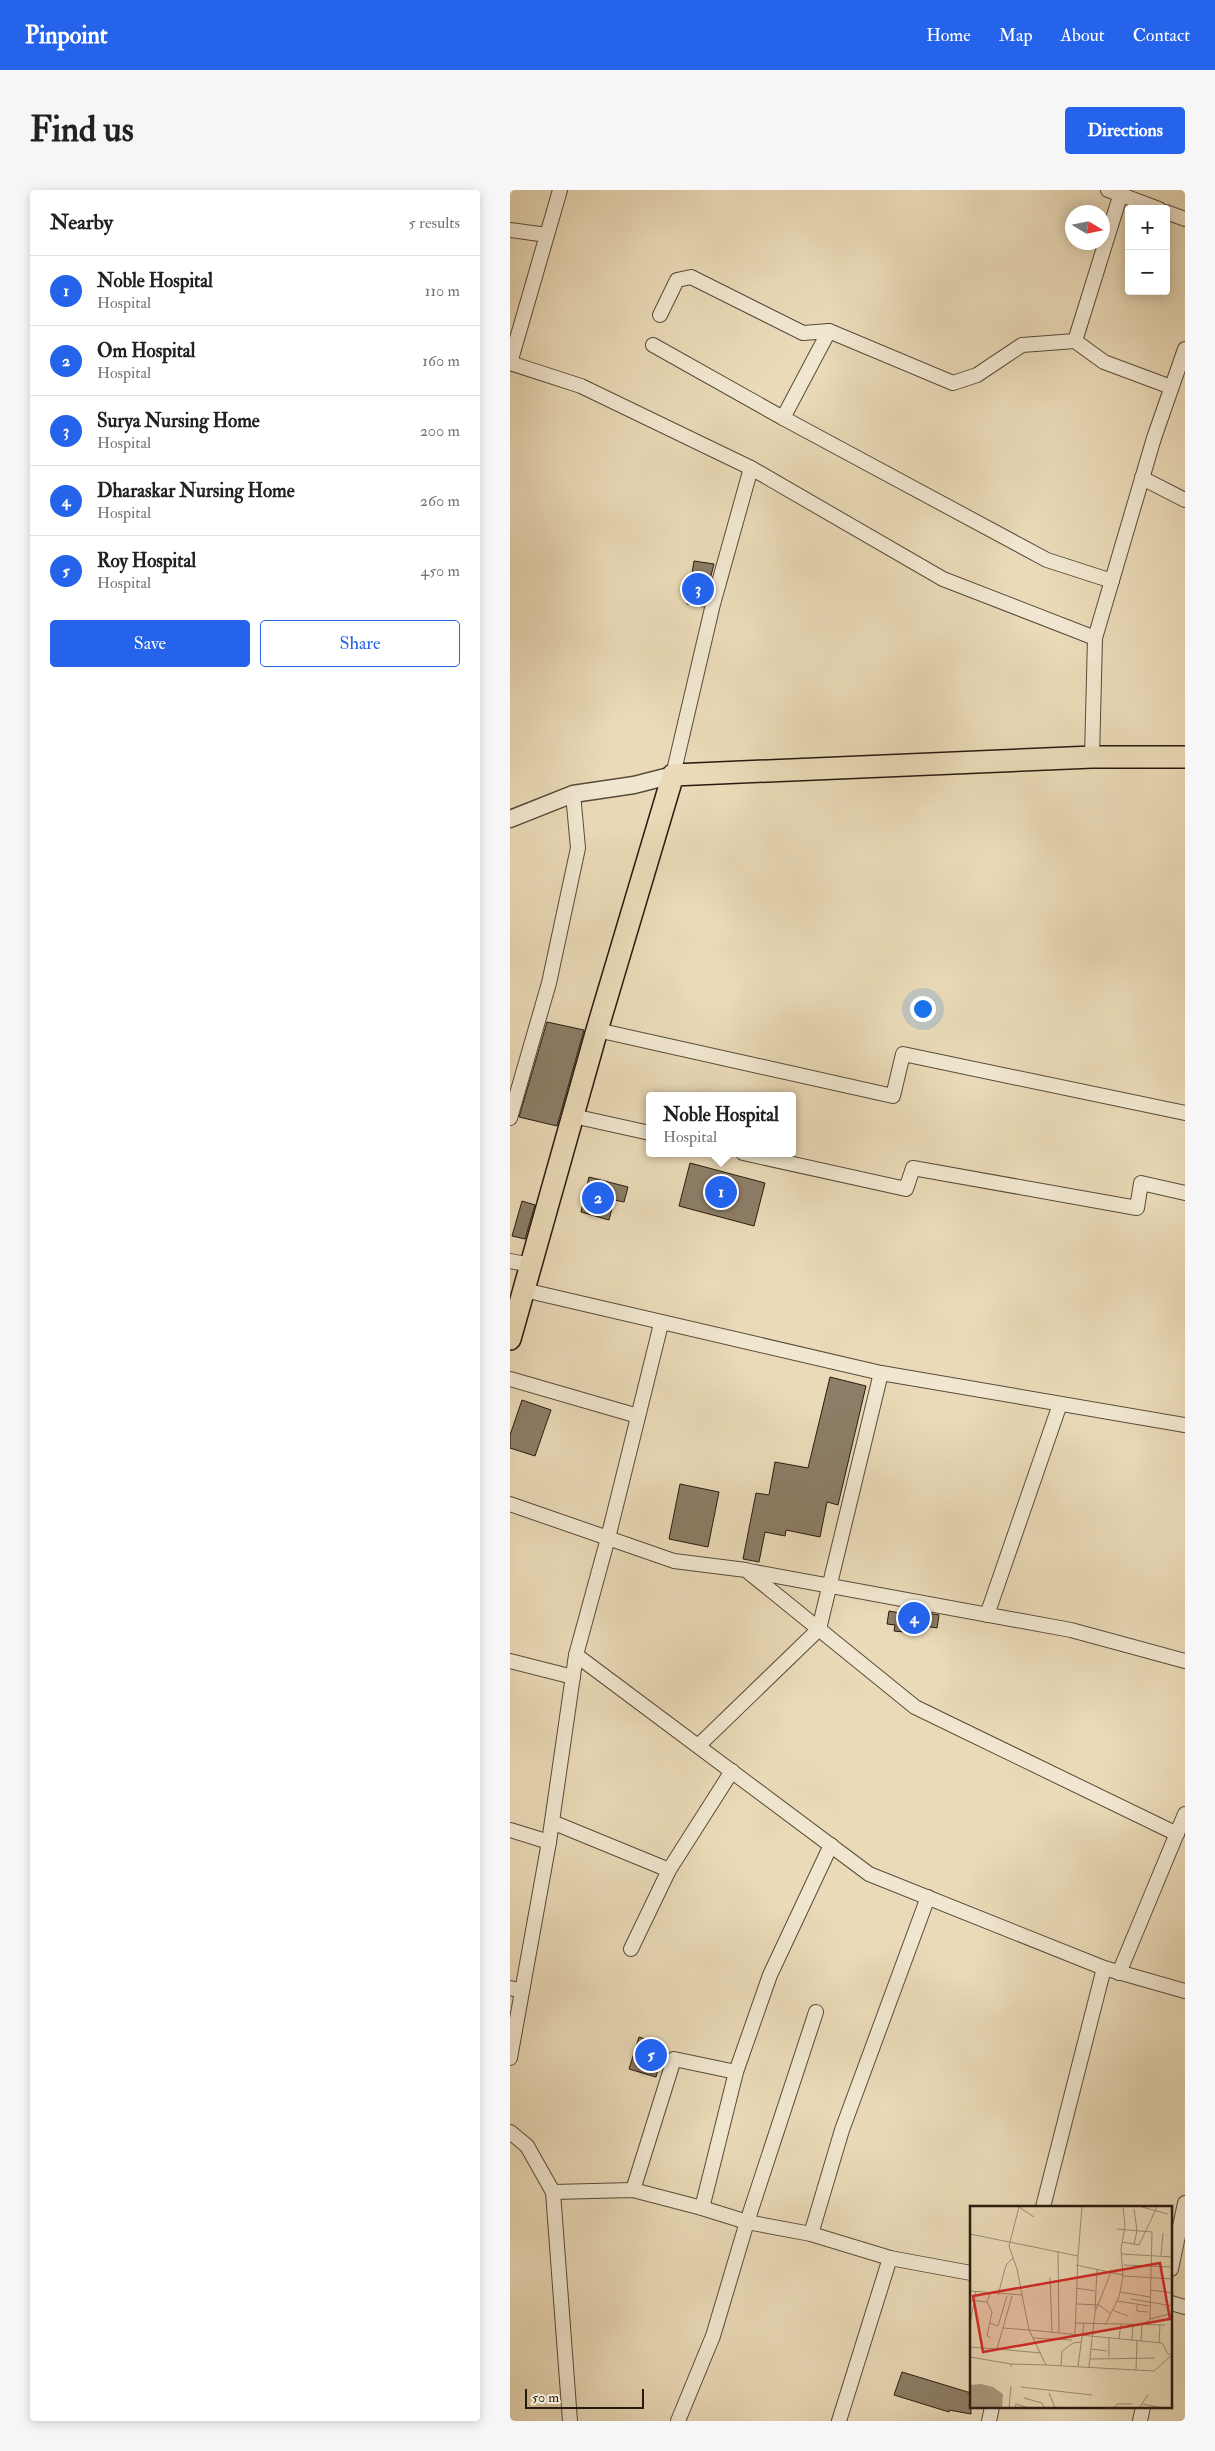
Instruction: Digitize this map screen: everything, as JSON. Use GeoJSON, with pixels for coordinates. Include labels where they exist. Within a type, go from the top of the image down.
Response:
{"type":"FeatureCollection","features":[{"type":"Feature","properties":{"kind":"main road"},"geometry":{"type":"LineString","coordinates":[[510,1339],[597,1030],[673,775],[1092,757],[1185,758]]}},
{"type":"Feature","properties":{"kind":"street"},"geometry":{"type":"LineString","coordinates":[[560,190],[510,364],[581,386],[751,468],[943,578],[1095,638]]}},
{"type":"Feature","properties":{"kind":"street"},"geometry":{"type":"LineString","coordinates":[[1075,341],[1117,192],[1148,205]]}},
{"type":"Feature","properties":{"kind":"street"},"geometry":{"type":"LineString","coordinates":[[1170,213],[1185,219]]}},
{"type":"Feature","properties":{"kind":"street"},"geometry":{"type":"LineString","coordinates":[[510,230],[547,235]]}},
{"type":"Feature","properties":{"kind":"street"},"geometry":{"type":"LineString","coordinates":[[660,315],[677,280],[691,277],[803,333],[829,331],[953,383],[977,375],[1022,345],[1075,341],[1104,362],[1171,388]]}},
{"type":"Feature","properties":{"kind":"street"},"geometry":{"type":"LineString","coordinates":[[783,418],[829,331]]}},
{"type":"Feature","properties":{"kind":"street"},"geometry":{"type":"LineString","coordinates":[[653,345],[783,418],[1047,560],[1112,581]]}},
{"type":"Feature","properties":{"kind":"street"},"geometry":{"type":"LineString","coordinates":[[1092,757],[1095,638],[1142,478],[1185,349]]}},
{"type":"Feature","properties":{"kind":"street"},"geometry":{"type":"LineString","coordinates":[[510,819],[573,794],[634,785],[673,775],[716,595],[751,468]]}},
{"type":"Feature","properties":{"kind":"street"},"geometry":{"type":"LineString","coordinates":[[1142,478],[1185,500]]}},
{"type":"Feature","properties":{"kind":"street"},"geometry":{"type":"LineString","coordinates":[[510,1118],[549,983],[578,848],[573,794]]}},
{"type":"Feature","properties":{"kind":"street"},"geometry":{"type":"LineString","coordinates":[[597,1030],[893,1096],[903,1054],[1185,1113]]}},
{"type":"Feature","properties":{"kind":"street"},"geometry":{"type":"LineString","coordinates":[[573,1116],[646,1132]]}},
{"type":"Feature","properties":{"kind":"street"},"geometry":{"type":"LineString","coordinates":[[761,1157],[906,1189],[913,1168],[1138,1208],[1141,1183],[1185,1193]]}},
{"type":"Feature","properties":{"kind":"street"},"geometry":{"type":"LineString","coordinates":[[510,1261],[531,1265]]}},
{"type":"Feature","properties":{"kind":"street"},"geometry":{"type":"LineString","coordinates":[[524,1290],[660,1324],[881,1373],[1185,1425]]}},
{"type":"Feature","properties":{"kind":"street"},"geometry":{"type":"LineString","coordinates":[[510,2058],[516,1989],[549,1842],[576,1655],[608,1538],[660,1324]]}},
{"type":"Feature","properties":{"kind":"street"},"geometry":{"type":"LineString","coordinates":[[698,1746],[819,1629],[881,1373]]}},
{"type":"Feature","properties":{"kind":"street"},"geometry":{"type":"LineString","coordinates":[[510,1378],[638,1416]]}},
{"type":"Feature","properties":{"kind":"street"},"geometry":{"type":"LineString","coordinates":[[987,1615],[1060,1404]]}},
{"type":"Feature","properties":{"kind":"street"},"geometry":{"type":"LineString","coordinates":[[510,1504],[674,1562],[746,1570],[1071,1630],[1185,1661]]}},
{"type":"Feature","properties":{"kind":"street"},"geometry":{"type":"LineString","coordinates":[[746,1570],[915,1708],[1177,1834]]}},
{"type":"Feature","properties":{"kind":"street"},"geometry":{"type":"LineString","coordinates":[[576,1655],[869,1874],[1104,1968],[1185,1990]]}},
{"type":"Feature","properties":{"kind":"street"},"geometry":{"type":"LineString","coordinates":[[510,1661],[573,1677]]}},
{"type":"Feature","properties":{"kind":"street"},"geometry":{"type":"LineString","coordinates":[[631,1949],[669,1870],[732,1772]]}},
{"type":"Feature","properties":{"kind":"street"},"geometry":{"type":"LineString","coordinates":[[1119,1973],[1185,1814]]}},
{"type":"Feature","properties":{"kind":"street"},"geometry":{"type":"LineString","coordinates":[[552,1822],[669,1870]]}},
{"type":"Feature","properties":{"kind":"street"},"geometry":{"type":"LineString","coordinates":[[510,1830],[549,1842]]}},
{"type":"Feature","properties":{"kind":"street"},"geometry":{"type":"LineString","coordinates":[[702,2208],[736,2072],[770,1975],[830,1845]]}},
{"type":"Feature","properties":{"kind":"street"},"geometry":{"type":"LineString","coordinates":[[811,2234],[842,2130],[928,1898]]}},
{"type":"Feature","properties":{"kind":"street"},"geometry":{"type":"LineString","coordinates":[[1043,2206],[1104,1968]]}},
{"type":"Feature","properties":{"kind":"street"},"geometry":{"type":"LineString","coordinates":[[678,2421],[713,2336],[747,2222],[816,2012]]}},
{"type":"Feature","properties":{"kind":"street"},"geometry":{"type":"LineString","coordinates":[[633,2190],[674,2059],[736,2072]]}},
{"type":"Feature","properties":{"kind":"street"},"geometry":{"type":"LineString","coordinates":[[510,2132],[527,2146],[553,2192],[570,2421]]}},
{"type":"Feature","properties":{"kind":"street"},"geometry":{"type":"LineString","coordinates":[[553,2192],[633,2190],[747,2222],[811,2234],[890,2258],[970,2273]]}},
{"type":"Feature","properties":{"kind":"street"},"geometry":{"type":"LineString","coordinates":[[1172,2264],[1185,2203]]}},
{"type":"Feature","properties":{"kind":"street"},"geometry":{"type":"LineString","coordinates":[[839,2421],[890,2258]]}},
{"type":"Feature","properties":{"kind":"street"},"geometry":{"type":"LineString","coordinates":[[1172,2303],[1185,2307]]}},
{"type":"Feature","properties":{"kind":"street"},"geometry":{"type":"LineString","coordinates":[[988,2421],[992,2408]]}},
{"type":"Feature","properties":{"kind":"street"},"geometry":{"type":"LineString","coordinates":[[1140,2421],[1142,2408]]}},
{"type":"Feature","properties":{"kind":"building"},"geometry":{"type":"Polygon","coordinates":[[[694,561],[714,564],[703,607],[687,604],[694,561]]]}},
{"type":"Feature","properties":{"kind":"building"},"geometry":{"type":"Polygon","coordinates":[[[547,1022],[584,1030],[557,1126],[519,1117],[547,1022]]]}},
{"type":"Feature","properties":{"kind":"building"},"geometry":{"type":"Polygon","coordinates":[[[690,1163],[765,1183],[754,1226],[679,1206],[690,1163]]]}},
{"type":"Feature","properties":{"kind":"building"},"geometry":{"type":"Polygon","coordinates":[[[589,1177],[628,1187],[624,1202],[614,1200],[609,1220],[581,1212],[589,1177]]]}},
{"type":"Feature","properties":{"kind":"building"},"geometry":{"type":"Polygon","coordinates":[[[522,1201],[535,1205],[525,1239],[512,1236],[522,1201]]]}},
{"type":"Feature","properties":{"kind":"building"},"geometry":{"type":"Polygon","coordinates":[[[830,1377],[866,1386],[838,1505],[827,1502],[820,1537],[786,1530],[785,1536],[765,1532],[759,1562],[743,1559],[756,1493],[769,1495],[775,1462],[808,1468],[830,1377]]]}},
{"type":"Feature","properties":{"kind":"building"},"geometry":{"type":"Polygon","coordinates":[[[522,1400],[551,1410],[535,1456],[510,1448],[510,1435],[522,1400]]]}},
{"type":"Feature","properties":{"kind":"building"},"geometry":{"type":"Polygon","coordinates":[[[680,1484],[719,1492],[708,1547],[669,1539],[680,1484]]]}},
{"type":"Feature","properties":{"kind":"building"},"geometry":{"type":"Polygon","coordinates":[[[906,1609],[939,1615],[937,1628],[918,1625],[916,1633],[894,1631],[895,1625],[887,1624],[889,1611],[905,1614],[906,1609]]]}},
{"type":"Feature","properties":{"kind":"building"},"geometry":{"type":"Polygon","coordinates":[[[639,2037],[665,2045],[656,2077],[629,2069],[639,2037]]]}},
{"type":"Feature","properties":{"kind":"building"},"geometry":{"type":"Polygon","coordinates":[[[902,2372],[970,2393],[971,2414],[949,2410],[949,2412],[894,2395],[902,2372]]]}},
{"type":"Feature","properties":{"kind":"place","name":"Surya Nursing Home"},"geometry":{"type":"Point","coordinates":[698,589]}},
{"type":"Feature","properties":{"kind":"place","name":"Noble Hospital"},"geometry":{"type":"Point","coordinates":[721,1192]}},
{"type":"Feature","properties":{"kind":"place","name":"Om Hospital"},"geometry":{"type":"Point","coordinates":[598,1198]}},
{"type":"Feature","properties":{"kind":"place","name":"Dharaskar Nursing Home"},"geometry":{"type":"Point","coordinates":[914,1618]}},
{"type":"Feature","properties":{"kind":"place","name":"Roy Hospital"},"geometry":{"type":"Point","coordinates":[651,2055]}}]}
